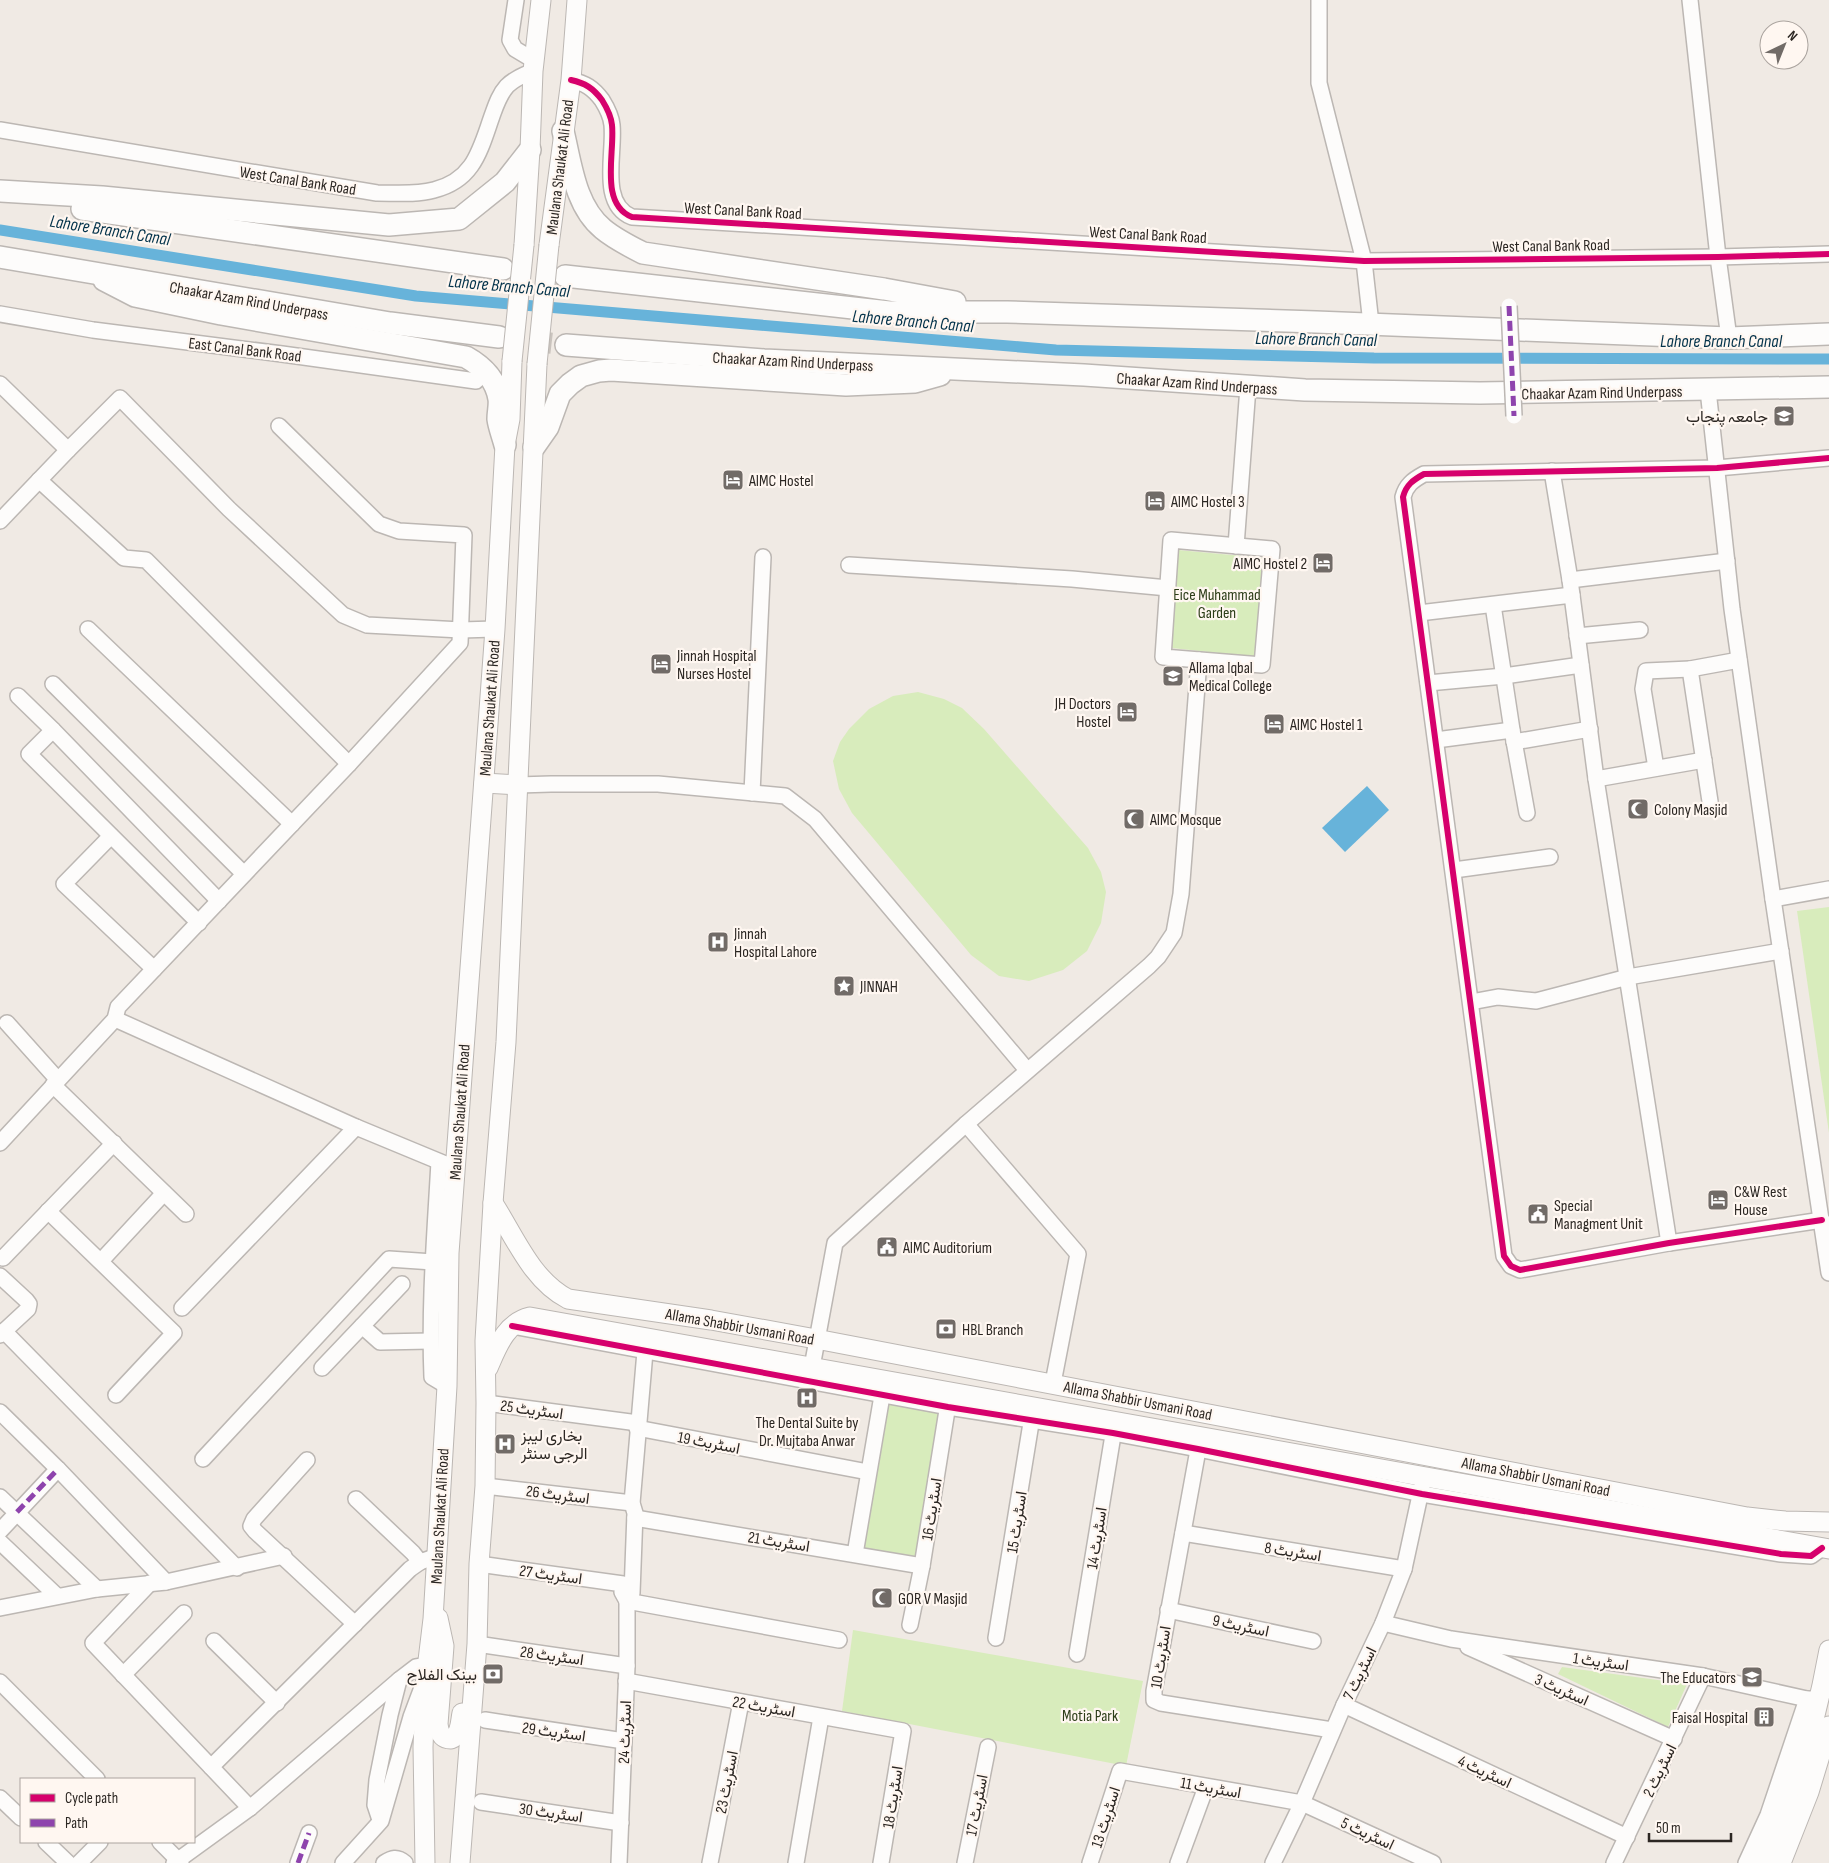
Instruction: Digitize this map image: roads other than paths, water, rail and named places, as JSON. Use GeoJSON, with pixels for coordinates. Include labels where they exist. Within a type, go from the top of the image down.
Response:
{"type":"FeatureCollection","features":[{"type":"Feature","properties":{"kind":"highway"},"geometry":{"type":"LineString","coordinates":[[563,131],[577,189],[590,216],[613,236],[643,253],[884,289],[1007,312]]}},
{"type":"Feature","properties":{"kind":"highway"},"geometry":{"type":"LineString","coordinates":[[0,191],[102,197],[379,224],[399,224],[459,219],[505,182],[530,150]]}},
{"type":"Feature","properties":{"kind":"highway"},"geometry":{"type":"LineString","coordinates":[[0,197],[503,269]]}},
{"type":"Feature","properties":{"kind":"highway","name":"Chaakar Azam Rind Underpass"},"geometry":{"type":"LineString","coordinates":[[0,257],[390,323],[499,337]]}},
{"type":"Feature","properties":{"kind":"highway"},"geometry":{"type":"LineString","coordinates":[[86,271],[135,296],[221,314],[466,357],[485,370],[492,379],[499,400],[498,420],[505,446]]}},
{"type":"Feature","properties":{"kind":"highway"},"geometry":{"type":"LineString","coordinates":[[565,276],[889,312],[1007,312],[1729,338],[1829,334]]}},
{"type":"Feature","properties":{"kind":"highway","name":"Chaakar Azam Rind Underpass"},"geometry":{"type":"LineString","coordinates":[[566,345],[764,360],[1084,375],[1248,387],[1480,393],[1829,387]]}},
{"type":"Feature","properties":{"kind":"highway"},"geometry":{"type":"LineString","coordinates":[[534,446],[548,427],[560,394],[581,376],[599,371],[611,370],[846,384],[915,382],[960,370]]}},
{"type":"Feature","properties":{"kind":"main road","name":"Maulana Shaukat Ali Road"},"geometry":{"type":"LineString","coordinates":[[425,1863],[423,1747],[427,1671],[434,1600],[428,1559],[447,1386],[449,1254],[447,1165],[484,783],[505,446],[510,419],[512,361],[524,245],[534,66],[541,0]]}},
{"type":"Feature","properties":{"kind":"main road","name":"Maulana Shaukat Ali Road"},"geometry":{"type":"LineString","coordinates":[[460,1863],[476,1653],[479,1564],[485,1486],[485,1340],[493,1203],[506,1042],[537,364],[549,245],[571,80],[577,0]]}},
{"type":"Feature","properties":{"kind":"main road"},"geometry":{"type":"LineString","coordinates":[[484,783],[518,785]]}},
{"type":"Feature","properties":{"kind":"main road","name":"Allama Shabbir Usmani Road"},"geometry":{"type":"LineString","coordinates":[[493,1203],[513,1238],[537,1272],[552,1288],[568,1298],[711,1320],[816,1339],[1747,1517],[1829,1522]]}},
{"type":"Feature","properties":{"kind":"main road","name":"Allama Shabbir Usmani Road"},"geometry":{"type":"LineString","coordinates":[[486,1370],[502,1338],[518,1321],[530,1317],[645,1344],[812,1367],[884,1387],[949,1400],[1199,1443],[1422,1485],[1827,1544]]}},
{"type":"Feature","properties":{"kind":"main road"},"geometry":{"type":"LineString","coordinates":[[1747,1517],[1827,1544]]}},
{"type":"Feature","properties":{"kind":"main road"},"geometry":{"type":"LineString","coordinates":[[434,1600],[444,1646],[438,1724],[439,1732],[447,1739],[454,1738],[457,1734],[469,1669],[476,1653]]}},
{"type":"Feature","properties":{"kind":"main road"},"geometry":{"type":"LineString","coordinates":[[1763,1863],[1796,1778],[1813,1699],[1829,1650]]}},
{"type":"Feature","properties":{"kind":"main road"},"geometry":{"type":"LineString","coordinates":[[1781,1863],[1809,1792],[1829,1726]]}},
{"type":"Feature","properties":{"kind":"street"},"geometry":{"type":"LineString","coordinates":[[516,0],[510,40],[515,49],[534,66]]}},
{"type":"Feature","properties":{"kind":"street"},"geometry":{"type":"LineString","coordinates":[[1320,0],[1319,83],[1364,261],[1371,324]]}},
{"type":"Feature","properties":{"kind":"street"},"geometry":{"type":"LineString","coordinates":[[1690,0],[1718,257],[1729,338]]}},
{"type":"Feature","properties":{"kind":"street","name":"West Canal Bank Road"},"geometry":{"type":"LineString","coordinates":[[0,130],[377,193],[421,193],[448,185],[470,169],[478,158],[498,97],[507,86],[534,66]]}},
{"type":"Feature","properties":{"kind":"street","name":"West Canal Bank Road"},"geometry":{"type":"LineString","coordinates":[[571,80],[584,83],[596,91],[610,112],[612,125],[611,180],[613,194],[617,206],[625,214],[632,217],[1364,261],[1829,254]]}},
{"type":"Feature","properties":{"kind":"street"},"geometry":{"type":"LineString","coordinates":[[1509,306],[1514,416]]}},
{"type":"Feature","properties":{"kind":"street","name":"East Canal Bank Road"},"geometry":{"type":"LineString","coordinates":[[0,314],[93,330],[476,381],[485,370]]}},
{"type":"Feature","properties":{"kind":"street"},"geometry":{"type":"LineString","coordinates":[[0,384],[68,450]]}},
{"type":"Feature","properties":{"kind":"street"},"geometry":{"type":"LineString","coordinates":[[1236,546],[1248,387]]}},
{"type":"Feature","properties":{"kind":"street"},"geometry":{"type":"LineString","coordinates":[[1708,390],[1740,660],[1773,899],[1829,1273]]}},
{"type":"Feature","properties":{"kind":"street"},"geometry":{"type":"LineString","coordinates":[[0,522],[120,398],[229,509],[343,614],[367,625],[461,630],[495,629]]}},
{"type":"Feature","properties":{"kind":"street"},"geometry":{"type":"LineString","coordinates":[[3,1134],[56,1083],[114,1019],[118,1007],[349,764],[452,654],[460,643],[464,536],[399,531],[379,524],[279,426]]}},
{"type":"Feature","properties":{"kind":"street"},"geometry":{"type":"LineString","coordinates":[[1822,1220],[1669,1243],[1520,1270],[1511,1266],[1504,1256],[1403,497],[1406,488],[1424,474],[1717,468],[1829,458]]}},
{"type":"Feature","properties":{"kind":"street"},"geometry":{"type":"LineString","coordinates":[[1552,471],[1571,587],[1596,779],[1669,1243]]}},
{"type":"Feature","properties":{"kind":"street"},"geometry":{"type":"LineString","coordinates":[[40,480],[124,558],[146,560],[349,764]]}},
{"type":"Feature","properties":{"kind":"street"},"geometry":{"type":"LineString","coordinates":[[1171,540],[1236,546],[1272,549],[1262,665],[1163,657],[1171,540]]}},
{"type":"Feature","properties":{"kind":"street"},"geometry":{"type":"LineString","coordinates":[[752,793],[763,557]]}},
{"type":"Feature","properties":{"kind":"street"},"geometry":{"type":"LineString","coordinates":[[1419,613],[1493,604],[1571,587],[1727,561]]}},
{"type":"Feature","properties":{"kind":"street"},"geometry":{"type":"LineString","coordinates":[[849,565],[1072,578],[1168,588]]}},
{"type":"Feature","properties":{"kind":"street"},"geometry":{"type":"LineString","coordinates":[[1493,604],[1527,813]]}},
{"type":"Feature","properties":{"kind":"street"},"geometry":{"type":"LineString","coordinates":[[88,629],[292,824]]}},
{"type":"Feature","properties":{"kind":"street"},"geometry":{"type":"LineString","coordinates":[[1577,636],[1640,630]]}},
{"type":"Feature","properties":{"kind":"street"},"geometry":{"type":"LineString","coordinates":[[812,1367],[835,1243],[1027,1070],[1149,966],[1158,957],[1174,933],[1181,894],[1199,660]]}},
{"type":"Feature","properties":{"kind":"street"},"geometry":{"type":"LineString","coordinates":[[1656,768],[1643,689],[1646,671],[1690,668],[1740,660]]}},
{"type":"Feature","properties":{"kind":"street"},"geometry":{"type":"LineString","coordinates":[[1428,683],[1504,676],[1581,665]]}},
{"type":"Feature","properties":{"kind":"street"},"geometry":{"type":"LineString","coordinates":[[1690,668],[1711,808]]}},
{"type":"Feature","properties":{"kind":"street"},"geometry":{"type":"LineString","coordinates":[[52,684],[244,874]]}},
{"type":"Feature","properties":{"kind":"street"},"geometry":{"type":"LineString","coordinates":[[18,696],[219,901]]}},
{"type":"Feature","properties":{"kind":"street"},"geometry":{"type":"LineString","coordinates":[[1436,740],[1590,729]]}},
{"type":"Feature","properties":{"kind":"street"},"geometry":{"type":"LineString","coordinates":[[53,730],[29,754],[199,922]]}},
{"type":"Feature","properties":{"kind":"street"},"geometry":{"type":"LineString","coordinates":[[1596,779],[1704,760]]}},
{"type":"Feature","properties":{"kind":"street"},"geometry":{"type":"LineString","coordinates":[[518,785],[658,784],[785,796],[815,819],[1027,1070]]}},
{"type":"Feature","properties":{"kind":"street"},"geometry":{"type":"LineString","coordinates":[[111,836],[64,884],[154,968]]}},
{"type":"Feature","properties":{"kind":"street"},"geometry":{"type":"LineString","coordinates":[[1454,870],[1550,857]]}},
{"type":"Feature","properties":{"kind":"street"},"geometry":{"type":"LineString","coordinates":[[1773,899],[1829,889]]}},
{"type":"Feature","properties":{"kind":"street"},"geometry":{"type":"LineString","coordinates":[[1471,1002],[1498,997],[1536,1001],[1628,977],[1781,951]]}},
{"type":"Feature","properties":{"kind":"street"},"geometry":{"type":"LineString","coordinates":[[114,1019],[447,1165],[433,1262],[430,1341],[432,1377],[447,1386]]}},
{"type":"Feature","properties":{"kind":"street"},"geometry":{"type":"LineString","coordinates":[[8,1023],[56,1083],[186,1214]]}},
{"type":"Feature","properties":{"kind":"street"},"geometry":{"type":"LineString","coordinates":[[966,1124],[1078,1254],[1052,1383]]}},
{"type":"Feature","properties":{"kind":"street"},"geometry":{"type":"LineString","coordinates":[[182,1308],[356,1126]]}},
{"type":"Feature","properties":{"kind":"street"},"geometry":{"type":"LineString","coordinates":[[3,1258],[114,1143]]}},
{"type":"Feature","properties":{"kind":"street"},"geometry":{"type":"LineString","coordinates":[[100,1261],[164,1192]]}},
{"type":"Feature","properties":{"kind":"street"},"geometry":{"type":"LineString","coordinates":[[48,1211],[174,1333],[116,1395]]}},
{"type":"Feature","properties":{"kind":"street"},"geometry":{"type":"LineString","coordinates":[[204,1459],[390,1259],[433,1262]]}},
{"type":"Feature","properties":{"kind":"street"},"geometry":{"type":"LineString","coordinates":[[0,1276],[29,1304],[28,1309],[2,1333],[237,1568]]}},
{"type":"Feature","properties":{"kind":"street"},"geometry":{"type":"LineString","coordinates":[[322,1368],[402,1284]]}},
{"type":"Feature","properties":{"kind":"street"},"geometry":{"type":"LineString","coordinates":[[362,1326],[380,1342],[430,1341]]}},
{"type":"Feature","properties":{"kind":"street"},"geometry":{"type":"LineString","coordinates":[[645,1344],[884,1387],[855,1554]]}},
{"type":"Feature","properties":{"kind":"street","name":"اسٹریٹ 24"},"geometry":{"type":"LineString","coordinates":[[627,1601],[632,1594],[635,1513],[632,1503],[645,1344]]}},
{"type":"Feature","properties":{"kind":"street","name":"اسٹریٹ 16"},"geometry":{"type":"LineString","coordinates":[[910,1625],[922,1566],[949,1400]]}},
{"type":"Feature","properties":{"kind":"street","name":"اسٹریٹ 25"},"geometry":{"type":"LineString","coordinates":[[486,1403],[638,1426]]}},
{"type":"Feature","properties":{"kind":"street"},"geometry":{"type":"LineString","coordinates":[[0,1412],[58,1469],[166,1582]]}},
{"type":"Feature","properties":{"kind":"street","name":"اسٹریٹ 15"},"geometry":{"type":"LineString","coordinates":[[996,1638],[1033,1414]]}},
{"type":"Feature","properties":{"kind":"street","name":"اسٹریٹ 19"},"geometry":{"type":"LineString","coordinates":[[638,1426],[868,1472]]}},
{"type":"Feature","properties":{"kind":"street","name":"اسٹریٹ 14"},"geometry":{"type":"LineString","coordinates":[[1077,1654],[1114,1428]]}},
{"type":"Feature","properties":{"kind":"street","name":"اسٹریٹ 10"},"geometry":{"type":"LineString","coordinates":[[1199,1443],[1168,1610],[1154,1700],[1161,1703],[1332,1730]]}},
{"type":"Feature","properties":{"kind":"street"},"geometry":{"type":"LineString","coordinates":[[307,1460],[254,1519],[251,1526],[355,1624]]}},
{"type":"Feature","properties":{"kind":"street"},"geometry":{"type":"LineString","coordinates":[[0,1531],[58,1469]]}},
{"type":"Feature","properties":{"kind":"street","name":"اسٹریٹ 7"},"geometry":{"type":"LineString","coordinates":[[1273,1863],[1302,1803],[1332,1730],[1383,1624],[1404,1569],[1422,1485]]}},
{"type":"Feature","properties":{"kind":"street","name":"اسٹریٹ 26"},"geometry":{"type":"LineString","coordinates":[[485,1486],[632,1503]]}},
{"type":"Feature","properties":{"kind":"street"},"geometry":{"type":"LineString","coordinates":[[0,1496],[97,1589]]}},
{"type":"Feature","properties":{"kind":"street"},"geometry":{"type":"LineString","coordinates":[[356,1499],[413,1553],[428,1559]]}},
{"type":"Feature","properties":{"kind":"street","name":"اسٹریٹ 24"},"geometry":{"type":"LineString","coordinates":[[619,1863],[627,1673],[627,1601],[622,1592],[626,1510],[632,1503]]}},
{"type":"Feature","properties":{"kind":"street","name":"اسٹریٹ 21"},"geometry":{"type":"LineString","coordinates":[[635,1518],[922,1566]]}},
{"type":"Feature","properties":{"kind":"street","name":"اسٹریٹ 8"},"geometry":{"type":"LineString","coordinates":[[1183,1533],[1404,1569]]}},
{"type":"Feature","properties":{"kind":"street"},"geometry":{"type":"LineString","coordinates":[[0,1542],[57,1596]]}},
{"type":"Feature","properties":{"kind":"street"},"geometry":{"type":"LineString","coordinates":[[0,1608],[97,1589],[166,1582],[237,1568],[284,1556]]}},
{"type":"Feature","properties":{"kind":"street"},"geometry":{"type":"LineString","coordinates":[[211,1767],[410,1569],[428,1559]]}},
{"type":"Feature","properties":{"kind":"street","name":"اسٹریٹ 27"},"geometry":{"type":"LineString","coordinates":[[479,1564],[623,1584]]}},
{"type":"Feature","properties":{"kind":"street"},"geometry":{"type":"LineString","coordinates":[[150,1583],[93,1643],[250,1808]]}},
{"type":"Feature","properties":{"kind":"street"},"geometry":{"type":"LineString","coordinates":[[627,1601],[839,1640]]}},
{"type":"Feature","properties":{"kind":"street","name":"اسٹریٹ 9"},"geometry":{"type":"LineString","coordinates":[[1168,1610],[1313,1641]]}},
{"type":"Feature","properties":{"kind":"street"},"geometry":{"type":"LineString","coordinates":[[123,1675],[184,1613]]}},
{"type":"Feature","properties":{"kind":"street","name":"اسٹریٹ 1"},"geometry":{"type":"LineString","coordinates":[[1383,1624],[1451,1639],[1703,1676],[1813,1699]]}},
{"type":"Feature","properties":{"kind":"street","name":"اسٹریٹ 3"},"geometry":{"type":"LineString","coordinates":[[1451,1639],[1674,1739]]}},
{"type":"Feature","properties":{"kind":"street"},"geometry":{"type":"LineString","coordinates":[[214,1642],[277,1703]]}},
{"type":"Feature","properties":{"kind":"street","name":"اسٹریٹ 28"},"geometry":{"type":"LineString","coordinates":[[476,1653],[627,1673]]}},
{"type":"Feature","properties":{"kind":"street"},"geometry":{"type":"LineString","coordinates":[[161,1843],[178,1862],[250,1808],[399,1680],[416,1667],[427,1671],[411,1717],[381,1821],[343,1863]]}},
{"type":"Feature","properties":{"kind":"street","name":"اسٹریٹ 22"},"geometry":{"type":"LineString","coordinates":[[627,1673],[741,1702],[902,1732]]}},
{"type":"Feature","properties":{"kind":"street","name":"اسٹریٹ 2"},"geometry":{"type":"LineString","coordinates":[[1614,1863],[1703,1676]]}},
{"type":"Feature","properties":{"kind":"street"},"geometry":{"type":"LineString","coordinates":[[381,1821],[375,1805],[377,1780],[399,1680]]}},
{"type":"Feature","properties":{"kind":"street"},"geometry":{"type":"LineString","coordinates":[[0,1682],[96,1778]]}},
{"type":"Feature","properties":{"kind":"street"},"geometry":{"type":"LineString","coordinates":[[1746,1863],[1768,1814],[1813,1699]]}},
{"type":"Feature","properties":{"kind":"street","name":"اسٹریٹ 23"},"geometry":{"type":"LineString","coordinates":[[710,1863],[741,1702]]}},
{"type":"Feature","properties":{"kind":"street","name":"اسٹریٹ 4"},"geometry":{"type":"LineString","coordinates":[[1344,1705],[1627,1837]]}},
{"type":"Feature","properties":{"kind":"street"},"geometry":{"type":"LineString","coordinates":[[796,1863],[821,1716]]}},
{"type":"Feature","properties":{"kind":"street","name":"اسٹریٹ 29"},"geometry":{"type":"LineString","coordinates":[[484,1720],[624,1741]]}},
{"type":"Feature","properties":{"kind":"street","name":"اسٹریٹ 18"},"geometry":{"type":"LineString","coordinates":[[881,1863],[902,1732]]}},
{"type":"Feature","properties":{"kind":"street","name":"اسٹریٹ 17"},"geometry":{"type":"LineString","coordinates":[[965,1863],[988,1747]]}},
{"type":"Feature","properties":{"kind":"street","name":"اسٹریٹ 11"},"geometry":{"type":"LineString","coordinates":[[1120,1771],[1302,1803]]}},
{"type":"Feature","properties":{"kind":"street","name":"اسٹریٹ 13"},"geometry":{"type":"LineString","coordinates":[[1090,1863],[1120,1771]]}},
{"type":"Feature","properties":{"kind":"street"},"geometry":{"type":"LineString","coordinates":[[1178,1863],[1206,1787]]}},
{"type":"Feature","properties":{"kind":"street"},"geometry":{"type":"LineString","coordinates":[[0,1798],[20,1817]]}},
{"type":"Feature","properties":{"kind":"street","name":"اسٹریٹ 30"},"geometry":{"type":"LineString","coordinates":[[482,1802],[621,1823]]}},
{"type":"Feature","properties":{"kind":"street","name":"اسٹریٹ 5"},"geometry":{"type":"LineString","coordinates":[[1302,1803],[1433,1863]]}},
{"type":"Feature","properties":{"kind":"street"},"geometry":{"type":"LineString","coordinates":[[298,1863],[309,1833]]}},
{"type":"Feature","properties":{"kind":"street"},"geometry":{"type":"LineString","coordinates":[[47,1843],[68,1863]]}},
{"type":"Feature","properties":{"kind":"street"},"geometry":{"type":"LineString","coordinates":[[79,1863],[99,1843]]}},
{"type":"Feature","properties":{"kind":"street"},"geometry":{"type":"LineString","coordinates":[[384,1863],[393,1858],[399,1858],[405,1863]]}},
{"type":"Feature","properties":{"kind":"water"},"geometry":{"type":"Polygon","coordinates":[[[1367,786],[1389,810],[1345,852],[1322,828],[1367,786]]]}},
{"type":"Feature","properties":{"kind":"waterway","name":"Lahore Branch Canal"},"geometry":{"type":"LineString","coordinates":[[0,230],[416,296],[1056,350],[1374,358],[1829,359]]}},
{"type":"Feature","properties":{"kind":"tunnel"},"geometry":{"type":"LineString","coordinates":[[499,337],[566,345]]}},
{"type":"Feature","properties":{"kind":"place","name":"جامعہ پنجاب"},"geometry":{"type":"Point","coordinates":[1784,416]}},
{"type":"Feature","properties":{"kind":"place","name":"AIMC Hostel"},"geometry":{"type":"Point","coordinates":[733,480]}},
{"type":"Feature","properties":{"kind":"place","name":"AIMC Hostel 3"},"geometry":{"type":"Point","coordinates":[1155,501]}},
{"type":"Feature","properties":{"kind":"place","name":"AIMC Hostel 2"},"geometry":{"type":"Point","coordinates":[1323,563]}},
{"type":"Feature","properties":{"kind":"place","name":"Jinnah Hospital Nurses Hostel"},"geometry":{"type":"Point","coordinates":[661,664]}},
{"type":"Feature","properties":{"kind":"place","name":"Allama Iqbal Medical College"},"geometry":{"type":"Point","coordinates":[1173,676]}},
{"type":"Feature","properties":{"kind":"place","name":"JH Doctors Hostel"},"geometry":{"type":"Point","coordinates":[1127,712]}},
{"type":"Feature","properties":{"kind":"place","name":"AIMC Hostel 1"},"geometry":{"type":"Point","coordinates":[1274,724]}},
{"type":"Feature","properties":{"kind":"place","name":"Colony Masjid"},"geometry":{"type":"Point","coordinates":[1638,809]}},
{"type":"Feature","properties":{"kind":"place","name":"AIMC Mosque"},"geometry":{"type":"Point","coordinates":[1134,819]}},
{"type":"Feature","properties":{"kind":"place","name":"Jinnah Hospital Lahore"},"geometry":{"type":"Point","coordinates":[718,942]}},
{"type":"Feature","properties":{"kind":"place","name":"JINNAH"},"geometry":{"type":"Point","coordinates":[844,986]}},
{"type":"Feature","properties":{"kind":"place","name":"C&W Rest House"},"geometry":{"type":"Point","coordinates":[1718,1200]}},
{"type":"Feature","properties":{"kind":"place","name":"Special Managment Unit"},"geometry":{"type":"Point","coordinates":[1538,1214]}},
{"type":"Feature","properties":{"kind":"place","name":"AIMC Auditorium"},"geometry":{"type":"Point","coordinates":[887,1247]}},
{"type":"Feature","properties":{"kind":"place","name":"HBL Branch"},"geometry":{"type":"Point","coordinates":[946,1329]}},
{"type":"Feature","properties":{"kind":"place","name":"The Dental Suite by Dr. Mujtaba Anwar"},"geometry":{"type":"Point","coordinates":[807,1398]}},
{"type":"Feature","properties":{"kind":"place","name":"بخاری لیبز الرجی سنٹر"},"geometry":{"type":"Point","coordinates":[505,1444]}},
{"type":"Feature","properties":{"kind":"place","name":"GOR V Masjid"},"geometry":{"type":"Point","coordinates":[882,1598]}},
{"type":"Feature","properties":{"kind":"place","name":"بینک الفلاح"},"geometry":{"type":"Point","coordinates":[493,1674]}},
{"type":"Feature","properties":{"kind":"place","name":"The Educators"},"geometry":{"type":"Point","coordinates":[1752,1677]}},
{"type":"Feature","properties":{"kind":"place","name":"Faisal Hospital"},"geometry":{"type":"Point","coordinates":[1764,1717]}},
{"type":"Feature","properties":{"kind":"park label","name":"Eice Muhammad Garden"},"geometry":{"type":"Point","coordinates":[1217,603]}},
{"type":"Feature","properties":{"kind":"park label","name":"Motia Park"},"geometry":{"type":"Point","coordinates":[1090,1715]}}]}
